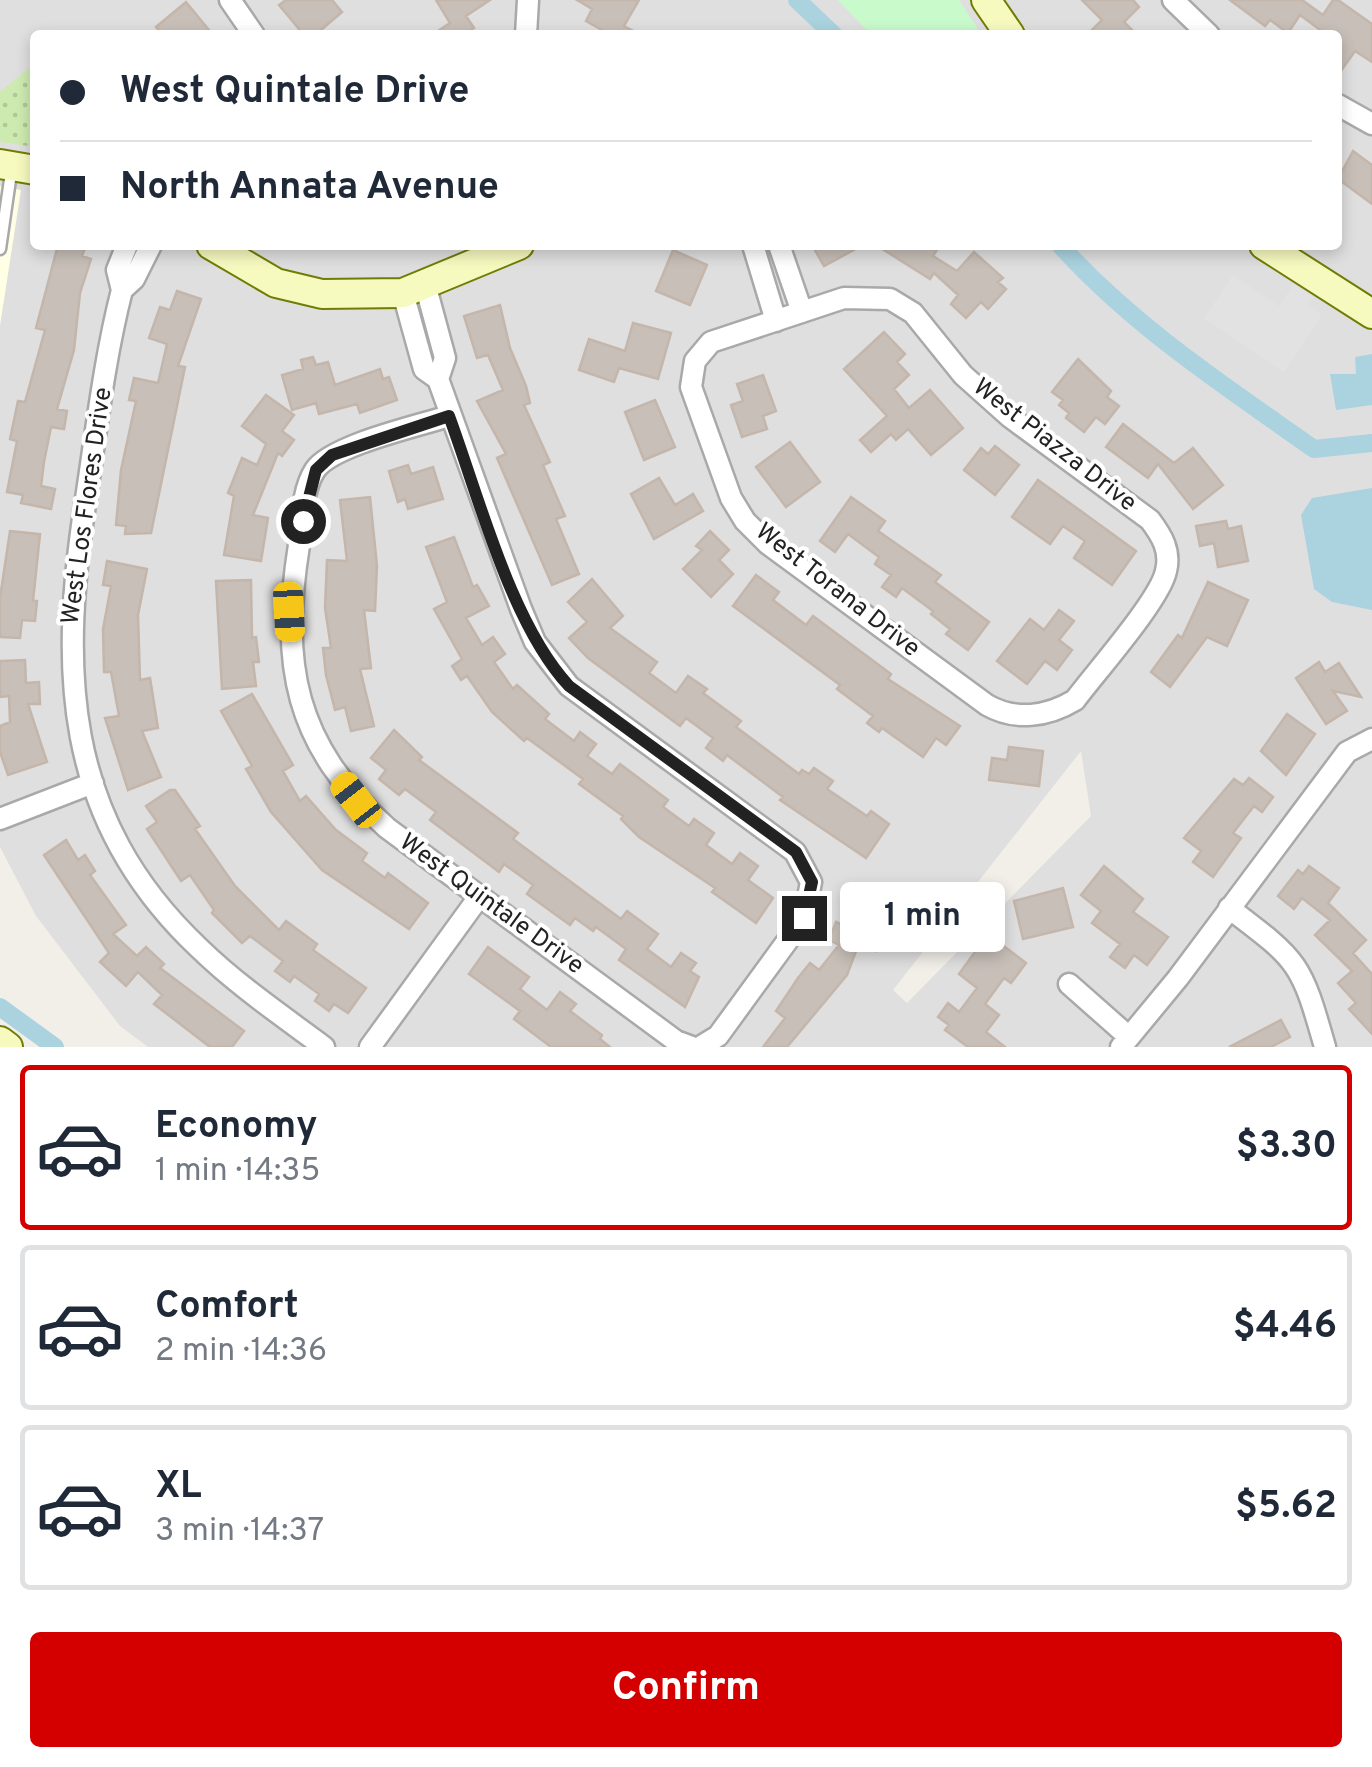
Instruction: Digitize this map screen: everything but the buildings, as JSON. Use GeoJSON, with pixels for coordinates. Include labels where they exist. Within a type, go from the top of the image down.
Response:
{"type":"FeatureCollection","features":[{"type":"Feature","properties":{"kind":"street"},"geometry":{"type":"LineString","coordinates":[[230,0],[251,30]]}},
{"type":"Feature","properties":{"kind":"street"},"geometry":{"type":"LineString","coordinates":[[528,0],[528,29]]}},
{"type":"Feature","properties":{"kind":"street"},"geometry":{"type":"LineString","coordinates":[[986,0],[1007,30]]}},
{"type":"Feature","properties":{"kind":"street"},"geometry":{"type":"LineString","coordinates":[[1173,0],[1199,30]]}},
{"type":"Feature","properties":{"kind":"street"},"geometry":{"type":"LineString","coordinates":[[1342,107],[1372,124]]}},
{"type":"Feature","properties":{"kind":"street","name":"West Los Flores Drive"},"geometry":{"type":"LineString","coordinates":[[126,250],[117,270],[122,290],[92,459],[70,623],[71,687],[93,783],[114,837],[157,902],[240,985],[324,1047]]}},
{"type":"Feature","properties":{"kind":"street","name":"West Los Flores Drive"},"geometry":{"type":"LineString","coordinates":[[122,290],[134,280],[149,250]]}},
{"type":"Feature","properties":{"kind":"street"},"geometry":{"type":"LineString","coordinates":[[220,250],[276,283],[322,294],[414,289],[508,250]]}},
{"type":"Feature","properties":{"kind":"street"},"geometry":{"type":"LineString","coordinates":[[755,250],[776,321],[802,312],[781,250]]}},
{"type":"Feature","properties":{"kind":"street"},"geometry":{"type":"LineString","coordinates":[[1272,250],[1372,314]]}},
{"type":"Feature","properties":{"kind":"street"},"geometry":{"type":"LineString","coordinates":[[414,289],[424,368],[438,379],[521,609],[551,666],[569,686],[796,852],[812,882],[804,918],[718,1036],[696,1047]]}},
{"type":"Feature","properties":{"kind":"street","name":"West Piazza Drive"},"geometry":{"type":"LineString","coordinates":[[802,312],[844,298],[890,299],[927,327],[962,374],[1010,416],[1150,520],[1163,538],[1168,557],[1160,585],[1074,700],[1058,710],[1024,716]]}},
{"type":"Feature","properties":{"kind":"street","name":"West Torana Drive"},"geometry":{"type":"LineString","coordinates":[[776,321],[711,342],[696,360],[691,387],[732,498],[745,521],[768,544],[987,705],[1024,716]]}},
{"type":"Feature","properties":{"kind":"street","name":"West Quintale Drive"},"geometry":{"type":"LineString","coordinates":[[449,416],[332,455],[316,470],[307,492],[289,612],[292,670],[306,725],[356,800],[479,897],[676,1041],[696,1047]]}},
{"type":"Feature","properties":{"kind":"street"},"geometry":{"type":"LineString","coordinates":[[1069,984],[1125,1042],[1347,752],[1372,739]]}},
{"type":"Feature","properties":{"kind":"street"},"geometry":{"type":"LineString","coordinates":[[0,820],[93,783]]}},
{"type":"Feature","properties":{"kind":"street"},"geometry":{"type":"LineString","coordinates":[[370,1047],[479,897]]}},
{"type":"Feature","properties":{"kind":"street"},"geometry":{"type":"LineString","coordinates":[[1229,908],[1282,948],[1300,969],[1326,1047]]}},
{"type":"Feature","properties":{"kind":"street"},"geometry":{"type":"LineString","coordinates":[[0,1041],[8,1047]]}},
{"type":"Feature","properties":{"kind":"lane"},"geometry":{"type":"LineString","coordinates":[[0,250],[16,166]]}},
{"type":"Feature","properties":{"kind":"shaded area"},"geometry":{"type":"Polygon","coordinates":[[[0,0],[1372,0],[1372,1047],[148,1047],[120,1026],[36,916],[0,847],[0,325],[20,190],[0,186],[0,0]],[[1081,751],[893,990],[907,1003],[1091,816],[1081,751]]]}},
{"type":"Feature","properties":{"kind":"shaded area"},"geometry":{"type":"Polygon","coordinates":[[[0,186],[21,190],[0,325],[0,186]]]}},
{"type":"Feature","properties":{"kind":"shaded area"},"geometry":{"type":"Polygon","coordinates":[[[1233,275],[1279,306],[1294,284],[1314,297],[1309,305],[1322,315],[1284,372],[1204,318],[1233,275]]]}},
{"type":"Feature","properties":{"kind":"green space"},"geometry":{"type":"Polygon","coordinates":[[[838,0],[959,0],[979,30],[866,30],[838,0]]]}},
{"type":"Feature","properties":{"kind":"green space"},"geometry":{"type":"Polygon","coordinates":[[[30,67],[30,146],[0,142],[0,92],[30,67]]]}},
{"type":"Feature","properties":{"kind":"water"},"geometry":{"type":"Polygon","coordinates":[[[1372,354],[1372,405],[1336,410],[1330,374],[1356,374],[1355,357],[1372,354]]]}},
{"type":"Feature","properties":{"kind":"water"},"geometry":{"type":"Polygon","coordinates":[[[1372,488],[1372,610],[1332,602],[1314,589],[1301,515],[1312,498],[1372,488]]]}},
{"type":"Feature","properties":{"kind":"waterway"},"geometry":{"type":"LineString","coordinates":[[797,0],[829,30]]}},
{"type":"Feature","properties":{"kind":"waterway"},"geometry":{"type":"LineString","coordinates":[[1065,250],[1149,329],[1314,449],[1372,443]]}},
{"type":"Feature","properties":{"kind":"waterway"},"geometry":{"type":"LineString","coordinates":[[0,1007],[55,1047]]}},
{"type":"Feature","properties":{"kind":"route"},"geometry":{"type":"LineString","coordinates":[[303,521],[307,492],[316,470],[332,455],[449,416],[521,609],[551,666],[569,686],[796,852],[812,882],[804,918]]}}]}
